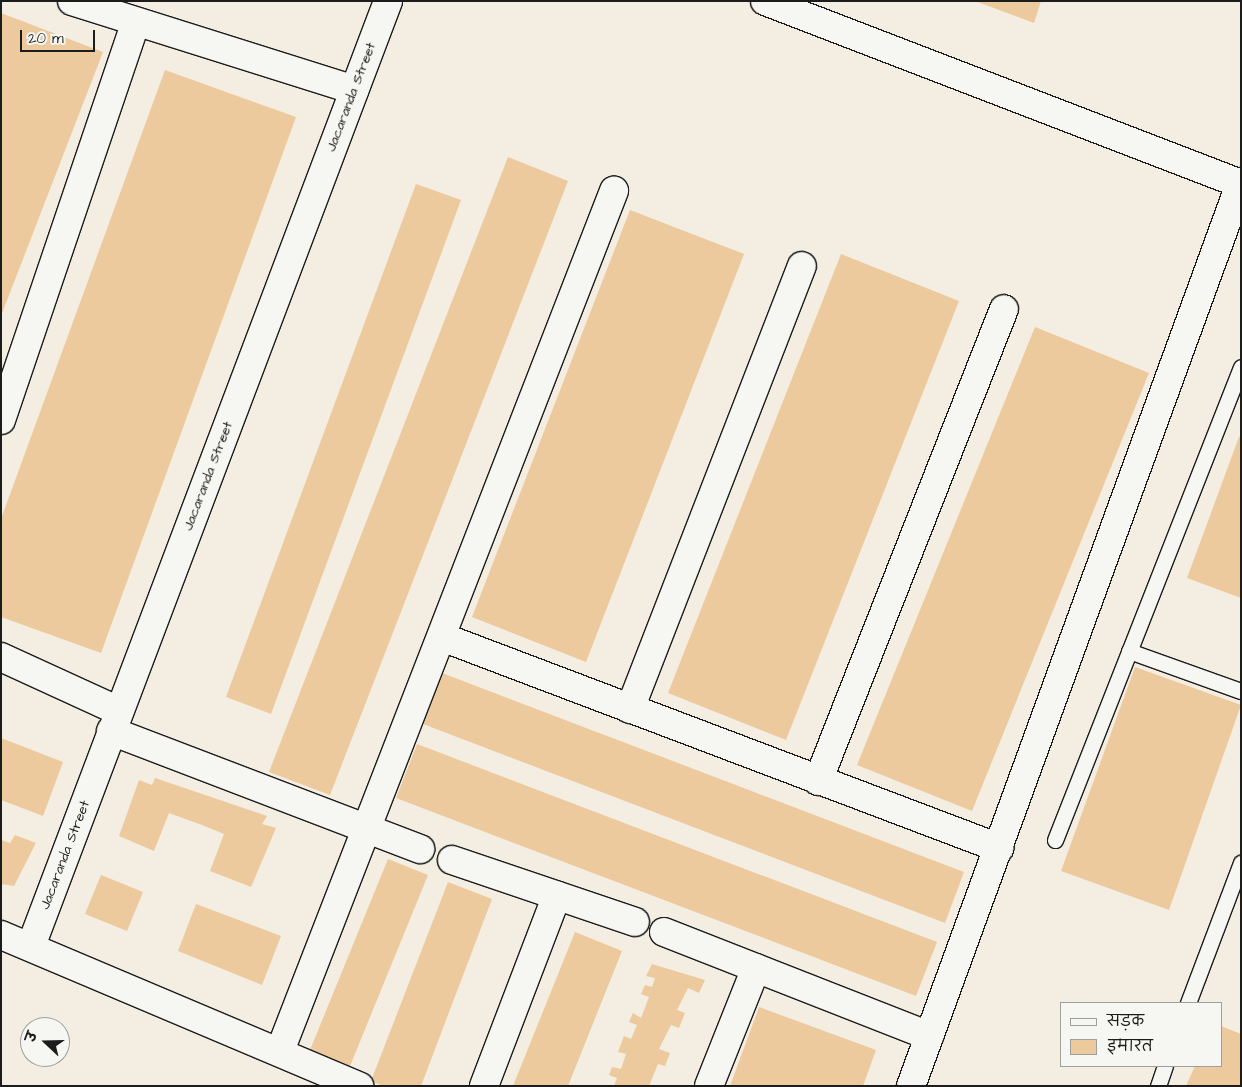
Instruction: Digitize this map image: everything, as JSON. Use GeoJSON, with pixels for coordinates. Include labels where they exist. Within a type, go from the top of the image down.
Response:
{"type":"FeatureCollection","features":[{"type":"Feature","properties":{"kind":"street"},"geometry":{"type":"LineString","coordinates":[[72,1],[354,90]]}},
{"type":"Feature","properties":{"kind":"street"},"geometry":{"type":"LineString","coordinates":[[765,1],[1241,183],[911,1086]]}},
{"type":"Feature","properties":{"kind":"street","name":"Jacaranda Street"},"geometry":{"type":"LineString","coordinates":[[31,946],[354,90],[381,3]]}},
{"type":"Feature","properties":{"kind":"street"},"geometry":{"type":"LineString","coordinates":[[3,411],[136,22]]}},
{"type":"Feature","properties":{"kind":"street"},"geometry":{"type":"LineString","coordinates":[[280,1051],[614,191]]}},
{"type":"Feature","properties":{"kind":"street"},"geometry":{"type":"LineString","coordinates":[[630,709],[802,266]]}},
{"type":"Feature","properties":{"kind":"street"},"geometry":{"type":"LineString","coordinates":[[818,781],[1004,308]]}},
{"type":"Feature","properties":{"kind":"street"},"geometry":{"type":"LineString","coordinates":[[442,637],[999,848]]}},
{"type":"Feature","properties":{"kind":"street"},"geometry":{"type":"LineString","coordinates":[[1,657],[115,721],[367,830],[420,849]]}},
{"type":"Feature","properties":{"kind":"street"},"geometry":{"type":"LineString","coordinates":[[452,860],[634,922]]}},
{"type":"Feature","properties":{"kind":"street"},"geometry":{"type":"LineString","coordinates":[[484,1086],[557,895]]}},
{"type":"Feature","properties":{"kind":"street"},"geometry":{"type":"LineString","coordinates":[[664,932],[929,1036]]}},
{"type":"Feature","properties":{"kind":"street"},"geometry":{"type":"LineString","coordinates":[[1,935],[280,1051],[359,1086]]}},
{"type":"Feature","properties":{"kind":"street"},"geometry":{"type":"LineString","coordinates":[[709,1086],[756,968]]}},
{"type":"Feature","properties":{"kind":"lane"},"geometry":{"type":"LineString","coordinates":[[1055,840],[1241,367]]}},
{"type":"Feature","properties":{"kind":"lane"},"geometry":{"type":"LineString","coordinates":[[1129,652],[1241,691]]}},
{"type":"Feature","properties":{"kind":"lane"},"geometry":{"type":"LineString","coordinates":[[1188,1002],[1241,863]]}},
{"type":"Feature","properties":{"kind":"lane"},"geometry":{"type":"LineString","coordinates":[[1158,1086],[1165,1067]]}},
{"type":"Feature","properties":{"kind":"building"},"geometry":{"type":"Polygon","coordinates":[[[975,1],[1041,1],[1034,23],[975,1]]]}},
{"type":"Feature","properties":{"kind":"building"},"geometry":{"type":"Polygon","coordinates":[[[1,13],[103,52],[1,316],[1,13]]]}},
{"type":"Feature","properties":{"kind":"building"},"geometry":{"type":"Polygon","coordinates":[[[165,70],[296,117],[101,653],[1,617],[1,519],[165,70]]]}},
{"type":"Feature","properties":{"kind":"building"},"geometry":{"type":"Polygon","coordinates":[[[508,157],[568,181],[330,795],[269,772],[508,157]]]}},
{"type":"Feature","properties":{"kind":"building"},"geometry":{"type":"Polygon","coordinates":[[[416,184],[461,200],[271,714],[226,697],[416,184]]]}},
{"type":"Feature","properties":{"kind":"building"},"geometry":{"type":"Polygon","coordinates":[[[630,210],[744,254],[586,662],[472,617],[630,210]]]}},
{"type":"Feature","properties":{"kind":"building"},"geometry":{"type":"Polygon","coordinates":[[[841,254],[959,301],[786,740],[668,693],[841,254]]]}},
{"type":"Feature","properties":{"kind":"building"},"geometry":{"type":"Polygon","coordinates":[[[1035,327],[1149,373],[972,811],[857,765],[1035,327]]]}},
{"type":"Feature","properties":{"kind":"building"},"geometry":{"type":"Polygon","coordinates":[[[1239,437],[1241,437],[1241,598],[1187,578],[1239,437]]]}},
{"type":"Feature","properties":{"kind":"building"},"geometry":{"type":"Polygon","coordinates":[[[1135,667],[1241,705],[1169,910],[1061,871],[1135,667]]]}},
{"type":"Feature","properties":{"kind":"building"},"geometry":{"type":"Polygon","coordinates":[[[442,673],[964,872],[945,923],[423,724],[442,673]]]}},
{"type":"Feature","properties":{"kind":"building"},"geometry":{"type":"Polygon","coordinates":[[[1,738],[63,762],[43,816],[1,800],[1,738]]]}},
{"type":"Feature","properties":{"kind":"building"},"geometry":{"type":"Polygon","coordinates":[[[417,744],[937,942],[916,996],[396,798],[417,744]]]}},
{"type":"Feature","properties":{"kind":"building"},"geometry":{"type":"Polygon","coordinates":[[[155,778],[267,816],[262,824],[276,828],[251,887],[210,871],[224,834],[202,825],[169,813],[154,851],[119,836],[139,780],[152,785],[155,778]]]}},
{"type":"Feature","properties":{"kind":"building"},"geometry":{"type":"Polygon","coordinates":[[[15,835],[36,843],[14,886],[1,884],[1,840],[10,843],[15,835]]]}},
{"type":"Feature","properties":{"kind":"building"},"geometry":{"type":"Polygon","coordinates":[[[388,859],[428,875],[348,1071],[308,1055],[388,859]]]}},
{"type":"Feature","properties":{"kind":"building"},"geometry":{"type":"Polygon","coordinates":[[[101,875],[143,892],[127,931],[85,914],[101,875]]]}},
{"type":"Feature","properties":{"kind":"building"},"geometry":{"type":"Polygon","coordinates":[[[448,882],[492,899],[421,1086],[383,1086],[371,1081],[448,882]]]}},
{"type":"Feature","properties":{"kind":"building"},"geometry":{"type":"Polygon","coordinates":[[[196,904],[281,936],[262,985],[178,951],[196,904]]]}},
{"type":"Feature","properties":{"kind":"building"},"geometry":{"type":"Polygon","coordinates":[[[575,932],[622,951],[568,1086],[513,1086],[575,932]]]}},
{"type":"Feature","properties":{"kind":"building"},"geometry":{"type":"Polygon","coordinates":[[[652,964],[705,980],[699,993],[688,988],[677,1010],[685,1013],[679,1028],[671,1025],[659,1049],[670,1053],[665,1066],[658,1064],[649,1086],[614,1086],[617,1078],[609,1075],[612,1067],[621,1069],[626,1054],[618,1052],[624,1036],[631,1039],[637,1025],[629,1022],[633,1013],[641,1018],[649,997],[641,994],[645,985],[652,987],[655,978],[646,976],[652,964]]]}},
{"type":"Feature","properties":{"kind":"building"},"geometry":{"type":"Polygon","coordinates":[[[759,1007],[876,1050],[863,1086],[730,1086],[759,1007]]]}},
{"type":"Feature","properties":{"kind":"building"},"geometry":{"type":"Polygon","coordinates":[[[1222,1026],[1241,1034],[1241,1086],[1186,1086],[1195,1067],[1222,1067],[1222,1026]]]}}]}
